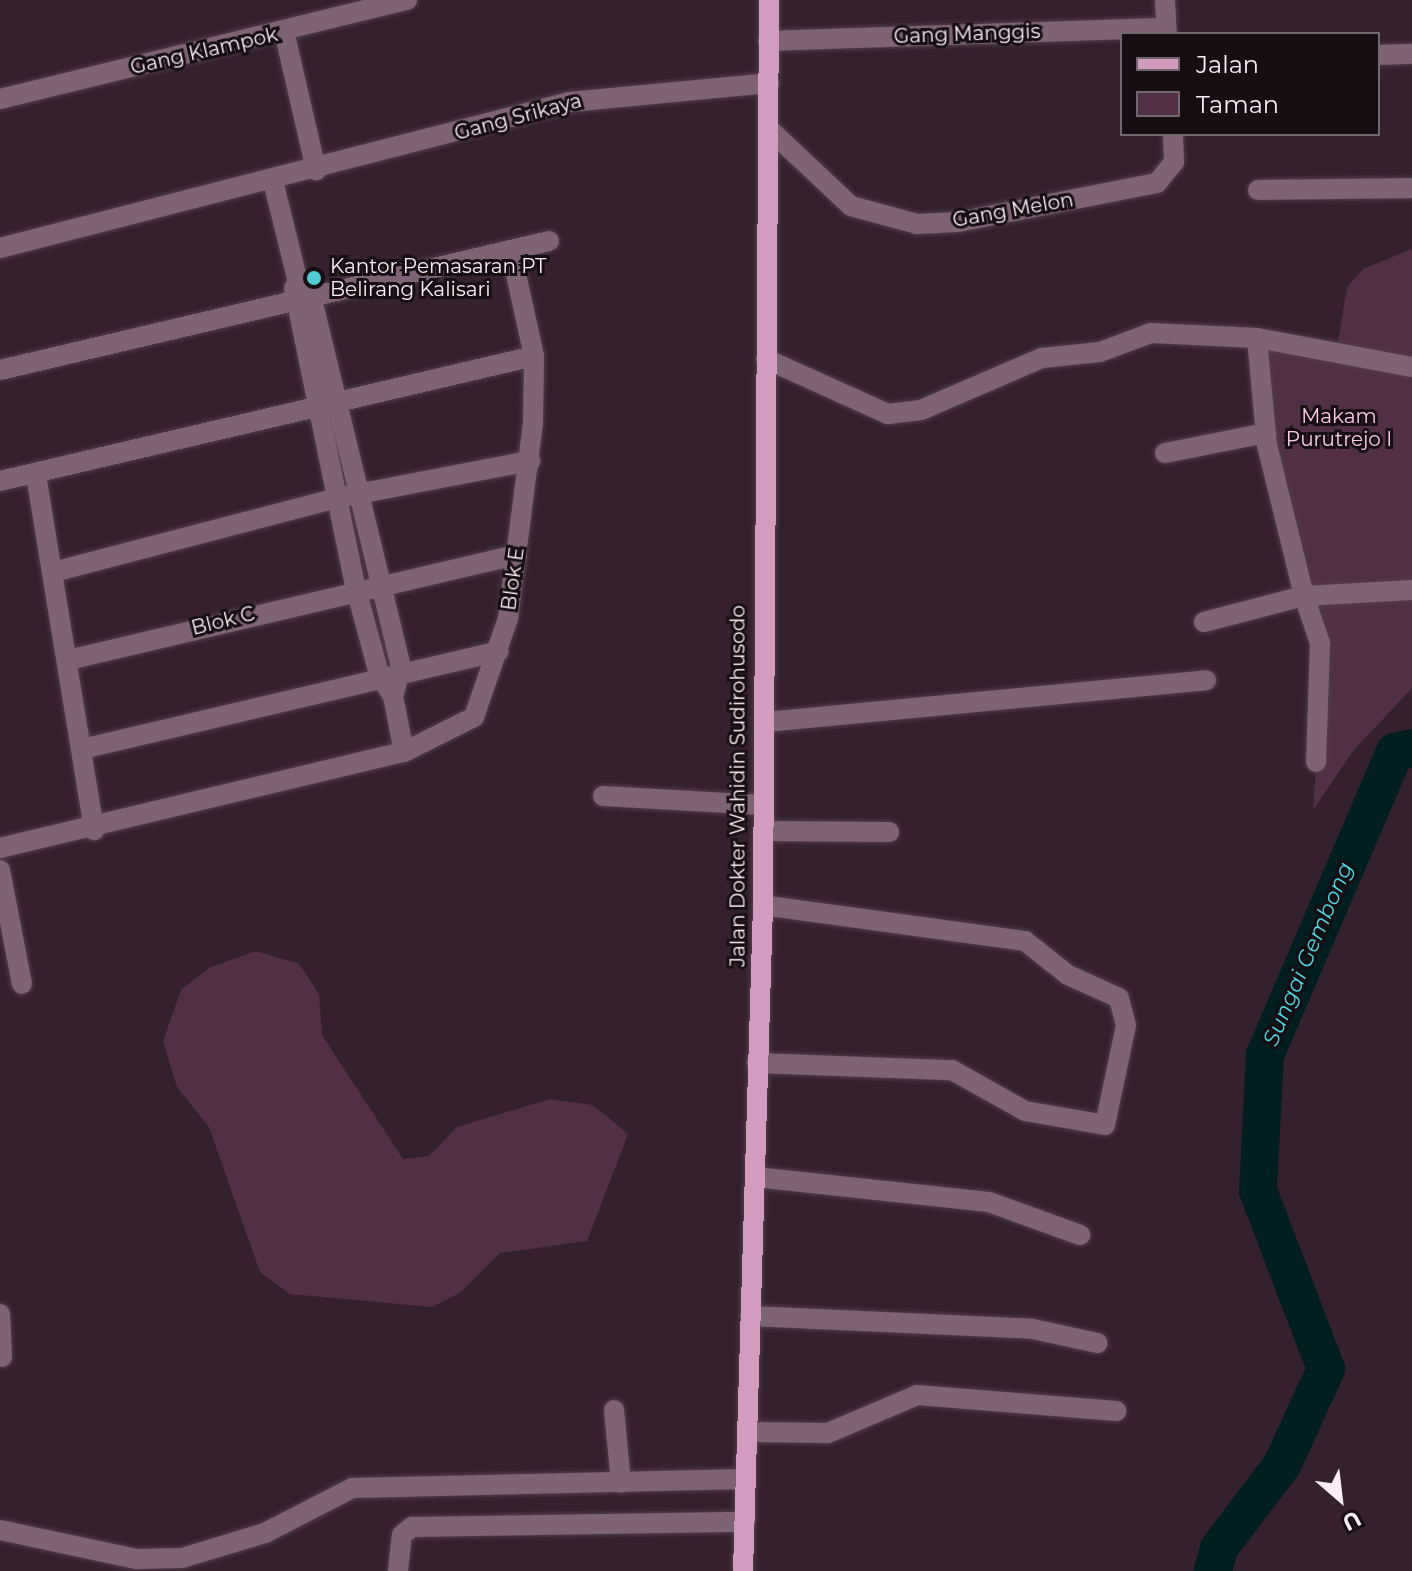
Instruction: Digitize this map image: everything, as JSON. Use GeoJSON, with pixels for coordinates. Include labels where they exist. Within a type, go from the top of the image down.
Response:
{"type":"FeatureCollection","features":[{"type":"Feature","properties":{"kind":"main road","name":"Jalan Dokter Wahidin Sudirohusodo"},"geometry":{"type":"LineString","coordinates":[[743,1571],[763,905],[769,0]]}},
{"type":"Feature","properties":{"kind":"street","name":"Gang Klampok"},"geometry":{"type":"LineString","coordinates":[[0,99],[407,0]]}},
{"type":"Feature","properties":{"kind":"street"},"geometry":{"type":"LineString","coordinates":[[1165,0],[1167,31]]}},
{"type":"Feature","properties":{"kind":"street"},"geometry":{"type":"LineString","coordinates":[[284,31],[316,170]]}},
{"type":"Feature","properties":{"kind":"street","name":"Gang Manggis"},"geometry":{"type":"LineString","coordinates":[[1127,32],[1167,31]]}},
{"type":"Feature","properties":{"kind":"street","name":"Gang Manggis"},"geometry":{"type":"LineString","coordinates":[[768,41],[1120,32]]}},
{"type":"Feature","properties":{"kind":"street"},"geometry":{"type":"LineString","coordinates":[[1380,55],[1412,54]]}},
{"type":"Feature","properties":{"kind":"street","name":"Gang Srikaya"},"geometry":{"type":"LineString","coordinates":[[0,248],[590,98],[769,83]]}},
{"type":"Feature","properties":{"kind":"street","name":"Gang Melon"},"geometry":{"type":"LineString","coordinates":[[769,129],[851,206],[917,224],[1157,183],[1170,172],[1173,144]]}},
{"type":"Feature","properties":{"kind":"street"},"geometry":{"type":"LineString","coordinates":[[273,181],[301,297],[314,402],[356,589],[379,674],[393,696],[404,752]]}},
{"type":"Feature","properties":{"kind":"street"},"geometry":{"type":"LineString","coordinates":[[1258,190],[1412,188]]}},
{"type":"Feature","properties":{"kind":"street"},"geometry":{"type":"LineString","coordinates":[[0,370],[549,241]]}},
{"type":"Feature","properties":{"kind":"street","name":"Blok E"},"geometry":{"type":"LineString","coordinates":[[0,848],[94,830],[404,752],[474,717],[499,651],[530,461],[534,356],[511,251]]}},
{"type":"Feature","properties":{"kind":"street"},"geometry":{"type":"LineString","coordinates":[[301,297],[337,400],[401,668],[393,696]]}},
{"type":"Feature","properties":{"kind":"street"},"geometry":{"type":"LineString","coordinates":[[766,359],[875,409],[904,413],[1042,358],[1100,352],[1151,333],[1257,338],[1412,367]]}},
{"type":"Feature","properties":{"kind":"street"},"geometry":{"type":"LineString","coordinates":[[1257,338],[1266,433],[1304,596],[1320,643],[1316,762]]}},
{"type":"Feature","properties":{"kind":"street"},"geometry":{"type":"LineString","coordinates":[[0,481],[36,475],[314,402],[337,400],[534,356]]}},
{"type":"Feature","properties":{"kind":"street"},"geometry":{"type":"LineString","coordinates":[[1165,453],[1266,433]]}},
{"type":"Feature","properties":{"kind":"street"},"geometry":{"type":"LineString","coordinates":[[57,571],[337,498],[530,461]]}},
{"type":"Feature","properties":{"kind":"street"},"geometry":{"type":"LineString","coordinates":[[36,475],[57,571],[94,830]]}},
{"type":"Feature","properties":{"kind":"street","name":"Blok C"},"geometry":{"type":"LineString","coordinates":[[68,660],[356,589],[517,555]]}},
{"type":"Feature","properties":{"kind":"street"},"geometry":{"type":"LineString","coordinates":[[1204,622],[1304,596],[1412,590]]}},
{"type":"Feature","properties":{"kind":"street"},"geometry":{"type":"LineString","coordinates":[[82,749],[401,668],[499,651]]}},
{"type":"Feature","properties":{"kind":"street"},"geometry":{"type":"LineString","coordinates":[[765,722],[1206,680]]}},
{"type":"Feature","properties":{"kind":"street"},"geometry":{"type":"LineString","coordinates":[[603,796],[763,805]]}},
{"type":"Feature","properties":{"kind":"street"},"geometry":{"type":"LineString","coordinates":[[763,831],[889,832]]}},
{"type":"Feature","properties":{"kind":"street"},"geometry":{"type":"LineString","coordinates":[[0,870],[22,984]]}},
{"type":"Feature","properties":{"kind":"street"},"geometry":{"type":"LineString","coordinates":[[757,1063],[952,1070],[1025,1111],[1105,1125],[1126,1025],[1119,998],[1068,975],[1025,941],[763,905]]}},
{"type":"Feature","properties":{"kind":"street"},"geometry":{"type":"LineString","coordinates":[[755,1177],[975,1200],[1080,1235]]}},
{"type":"Feature","properties":{"kind":"street"},"geometry":{"type":"LineString","coordinates":[[0,1314],[2,1357]]}},
{"type":"Feature","properties":{"kind":"street"},"geometry":{"type":"LineString","coordinates":[[750,1316],[1033,1329],[1097,1343]]}},
{"type":"Feature","properties":{"kind":"street"},"geometry":{"type":"LineString","coordinates":[[748,1432],[828,1433],[917,1395],[1116,1411]]}},
{"type":"Feature","properties":{"kind":"street"},"geometry":{"type":"LineString","coordinates":[[614,1410],[621,1483]]}},
{"type":"Feature","properties":{"kind":"street"},"geometry":{"type":"LineString","coordinates":[[0,1530],[137,1559],[182,1558],[265,1533],[352,1488],[746,1479]]}},
{"type":"Feature","properties":{"kind":"street"},"geometry":{"type":"LineString","coordinates":[[398,1571],[402,1535],[412,1527],[745,1522]]}},
{"type":"Feature","properties":{"kind":"green space","name":"Makam Purutrejo I"},"geometry":{"type":"Polygon","coordinates":[[[1412,249],[1412,688],[1353,751],[1313,810],[1321,694],[1257,338],[1336,353],[1347,287],[1363,269],[1412,249]]]}},
{"type":"Feature","properties":{"kind":"green space"},"geometry":{"type":"Polygon","coordinates":[[[256,951],[299,964],[319,994],[322,1035],[403,1159],[429,1156],[457,1127],[550,1099],[593,1105],[628,1134],[587,1241],[500,1253],[461,1292],[432,1307],[290,1294],[260,1272],[209,1127],[177,1087],[163,1041],[181,990],[209,968],[256,951]]]}},
{"type":"Feature","properties":{"kind":"waterway","name":"Sungai Gembong"},"geometry":{"type":"LineString","coordinates":[[1213,1571],[1219,1548],[1282,1465],[1326,1369],[1258,1191],[1265,1055],[1395,752],[1412,748]]}},
{"type":"Feature","properties":{"kind":"place","name":"Kantor Pemasaran PT Belirang Kalisari"},"geometry":{"type":"Point","coordinates":[314,278]}}]}
